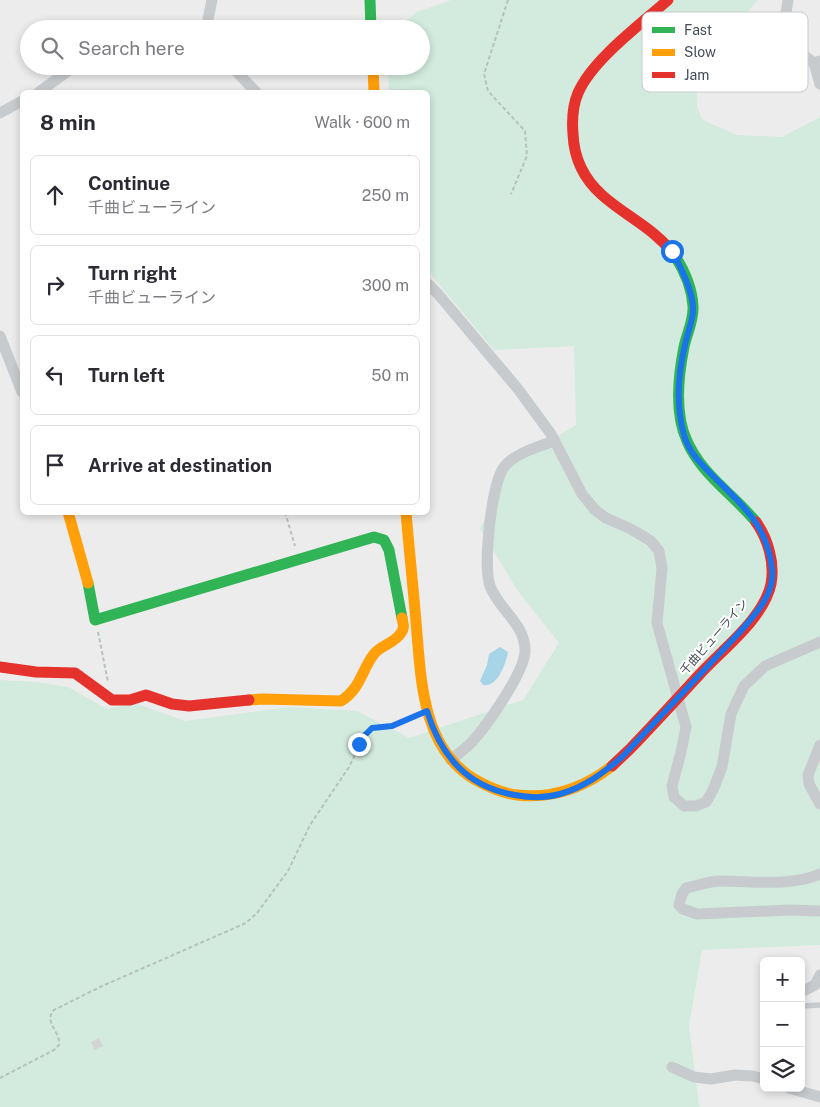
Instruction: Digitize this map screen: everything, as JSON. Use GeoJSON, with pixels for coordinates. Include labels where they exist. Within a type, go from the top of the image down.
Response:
{"type":"FeatureCollection","features":[{"type":"Feature","properties":{"kind":"street"},"geometry":{"type":"LineString","coordinates":[[208,20],[212,0]]}},
{"type":"Feature","properties":{"kind":"street"},"geometry":{"type":"LineString","coordinates":[[370,0],[371,20]]}},
{"type":"Feature","properties":{"kind":"street","name":"千曲ビューライン"},"geometry":{"type":"LineString","coordinates":[[655,12],[668,0]]}},
{"type":"Feature","properties":{"kind":"street","name":"千曲ビューライン"},"geometry":{"type":"LineString","coordinates":[[406,515],[421,680],[427,711],[437,738],[451,760],[476,782],[506,794],[533,797],[560,794],[589,782],[602,774],[622,757],[679,698],[754,616],[767,596],[772,571],[763,533],[756,520],[704,467],[692,452],[684,437],[679,408],[678,386],[693,308],[684,273],[672,251],[658,237],[595,187],[582,171],[574,151],[571,132],[578,93],[601,61],[642,24]]}},
{"type":"Feature","properties":{"kind":"street"},"geometry":{"type":"LineString","coordinates":[[817,62],[820,84]]}},
{"type":"Feature","properties":{"kind":"street"},"geometry":{"type":"LineString","coordinates":[[42,90],[63,75]]}},
{"type":"Feature","properties":{"kind":"street"},"geometry":{"type":"LineString","coordinates":[[240,75],[254,90]]}},
{"type":"Feature","properties":{"kind":"street"},"geometry":{"type":"LineString","coordinates":[[373,75],[374,90]]}},
{"type":"Feature","properties":{"kind":"street"},"geometry":{"type":"LineString","coordinates":[[0,113],[20,102]]}},
{"type":"Feature","properties":{"kind":"street"},"geometry":{"type":"LineString","coordinates":[[430,286],[518,389],[551,434],[582,494],[595,510],[606,518],[631,529],[651,541],[659,551],[662,568],[657,623],[686,726],[672,786],[674,798],[684,806],[696,806],[706,802],[722,768],[731,714],[744,686],[765,666],[820,642]]}},
{"type":"Feature","properties":{"kind":"street"},"geometry":{"type":"LineString","coordinates":[[0,336],[20,387]]}},
{"type":"Feature","properties":{"kind":"street"},"geometry":{"type":"LineString","coordinates":[[451,760],[470,744],[489,721],[519,672],[524,659],[525,650],[520,629],[490,586],[488,575],[486,563],[495,491],[504,468],[512,460],[554,441]]}},
{"type":"Feature","properties":{"kind":"street"},"geometry":{"type":"LineString","coordinates":[[0,667],[36,672],[75,673],[118,702],[146,695],[172,704],[189,706],[262,699],[341,701],[348,697],[364,677],[375,654],[382,647],[398,638],[404,627],[389,550],[386,542],[381,538],[374,537],[95,620],[88,582],[69,515]]}},
{"type":"Feature","properties":{"kind":"street"},"geometry":{"type":"LineString","coordinates":[[820,745],[808,775],[809,784],[820,804]]}},
{"type":"Feature","properties":{"kind":"street"},"geometry":{"type":"LineString","coordinates":[[820,874],[800,880],[777,883],[717,881],[686,888],[679,905],[682,909],[698,914],[820,910]]}},
{"type":"Feature","properties":{"kind":"street"},"geometry":{"type":"LineString","coordinates":[[805,990],[815,985],[820,975]]}},
{"type":"Feature","properties":{"kind":"street"},"geometry":{"type":"LineString","coordinates":[[672,1067],[694,1077],[711,1079],[735,1075],[760,1078]]}},
{"type":"Feature","properties":{"kind":"street"},"geometry":{"type":"LineString","coordinates":[[801,1092],[820,1098]]}},
{"type":"Feature","properties":{"kind":"lane"},"geometry":{"type":"LineString","coordinates":[[805,1006],[820,1005]]}},
{"type":"Feature","properties":{"kind":"path"},"geometry":{"type":"LineString","coordinates":[[508,0],[484,74],[488,91],[525,132],[527,156],[511,194]]}},
{"type":"Feature","properties":{"kind":"path"},"geometry":{"type":"LineString","coordinates":[[286,515],[299,559]]}},
{"type":"Feature","properties":{"kind":"path"},"geometry":{"type":"LineString","coordinates":[[95,620],[108,673],[105,695]]}},
{"type":"Feature","properties":{"kind":"path"},"geometry":{"type":"LineString","coordinates":[[0,1078],[54,1050],[59,1045],[58,1036],[50,1021],[54,1010],[100,987],[246,923],[257,913],[288,871],[310,825],[349,767],[364,736],[372,728],[392,726],[427,711]]}},
{"type":"Feature","properties":{"kind":"green space"},"geometry":{"type":"Polygon","coordinates":[[[451,0],[758,0],[747,12],[642,12],[642,92],[697,92],[697,107],[702,119],[737,135],[782,137],[820,117],[820,945],[702,950],[689,1026],[699,1105],[701,1107],[0,1107],[0,680],[36,682],[68,687],[107,709],[135,703],[185,721],[289,707],[357,711],[409,738],[523,700],[559,643],[518,591],[480,529],[511,463],[576,425],[574,346],[494,350],[430,273],[430,90],[389,90],[388,75],[430,75],[430,20],[407,20],[417,12],[451,0]]]}},
{"type":"Feature","properties":{"kind":"water"},"geometry":{"type":"Polygon","coordinates":[[[500,647],[508,652],[503,669],[493,683],[483,685],[480,681],[487,665],[489,654],[500,647]]]}},
{"type":"Feature","properties":{"kind":"building"},"geometry":{"type":"Polygon","coordinates":[[[99,1038],[103,1046],[94,1050],[91,1042],[99,1038]]]}},
{"type":"Feature","properties":{"kind":"traffic: fast"},"geometry":{"type":"LineString","coordinates":[[370,0],[371,20]]}},
{"type":"Feature","properties":{"kind":"traffic: fast"},"geometry":{"type":"LineString","coordinates":[[675,256],[687,280],[693,306],[682,359],[678,395],[683,430],[693,453],[701,464],[756,522]]}},
{"type":"Feature","properties":{"kind":"traffic: fast"},"geometry":{"type":"LineString","coordinates":[[88,583],[95,620],[374,537],[384,540],[389,550],[402,618]]}},
{"type":"Feature","properties":{"kind":"traffic: slow"},"geometry":{"type":"LineString","coordinates":[[373,75],[374,90]]}},
{"type":"Feature","properties":{"kind":"traffic: slow"},"geometry":{"type":"LineString","coordinates":[[69,515],[88,583]]}},
{"type":"Feature","properties":{"kind":"traffic: slow"},"geometry":{"type":"LineString","coordinates":[[406,515],[420,665],[427,709],[443,749],[456,765],[484,785],[511,794],[530,796],[555,793],[579,786],[612,766]]}},
{"type":"Feature","properties":{"kind":"traffic: slow"},"geometry":{"type":"LineString","coordinates":[[249,700],[341,701],[353,691],[374,654],[401,633],[403,627],[402,618]]}},
{"type":"Feature","properties":{"kind":"traffic: jam"},"geometry":{"type":"LineString","coordinates":[[654,12],[668,0]]}},
{"type":"Feature","properties":{"kind":"traffic: jam"},"geometry":{"type":"LineString","coordinates":[[642,22],[618,43],[594,68],[578,93],[573,114],[575,151],[581,168],[596,189],[611,203],[650,230],[675,256]]}},
{"type":"Feature","properties":{"kind":"traffic: jam"},"geometry":{"type":"LineString","coordinates":[[612,766],[742,632],[760,609],[767,597],[771,584],[772,568],[770,552],[756,522]]}},
{"type":"Feature","properties":{"kind":"traffic: jam"},"geometry":{"type":"LineString","coordinates":[[0,667],[36,672],[75,673],[112,700],[130,700],[146,695],[172,704],[189,706],[249,700]]}},
{"type":"Feature","properties":{"kind":"route"},"geometry":{"type":"LineString","coordinates":[[359,744],[372,728],[392,726],[427,711],[432,727],[444,750],[463,772],[476,782],[506,794],[520,796],[547,797],[560,794],[589,782],[622,757],[738,634],[754,616],[767,596],[772,571],[763,533],[756,520],[704,467],[692,452],[684,437],[679,408],[678,386],[693,308],[684,273],[672,251]]}}]}
